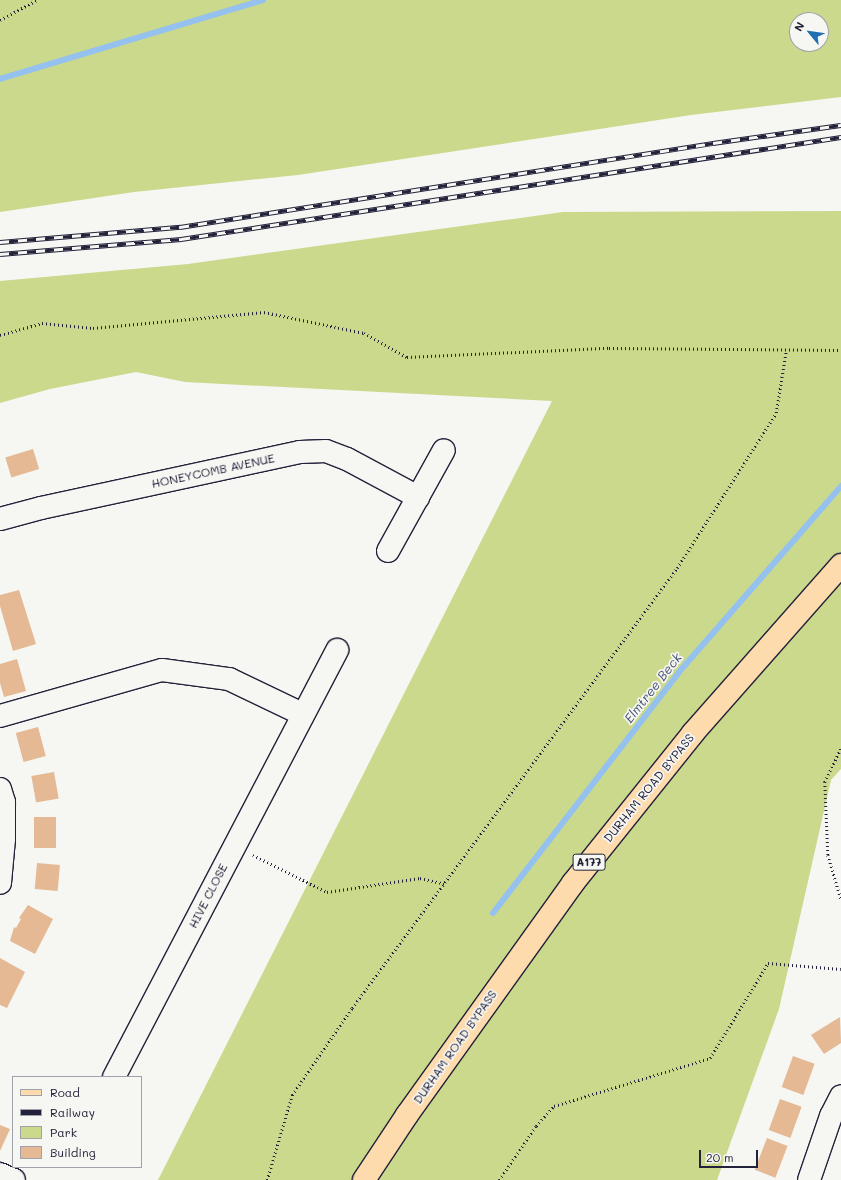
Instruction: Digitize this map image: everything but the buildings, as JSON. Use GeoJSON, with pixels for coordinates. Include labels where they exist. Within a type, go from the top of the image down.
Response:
{"type":"FeatureCollection","features":[{"type":"Feature","properties":{"kind":"main road","name":"DURHAM ROAD BYPASS"},"geometry":{"type":"LineString","coordinates":[[364,1180],[407,1115],[573,883],[694,733],[841,566]]}},
{"type":"Feature","properties":{"kind":"street"},"geometry":{"type":"LineString","coordinates":[[388,552],[444,450]]}},
{"type":"Feature","properties":{"kind":"street","name":"HONEYCOMB AVENUE"},"geometry":{"type":"LineString","coordinates":[[0,520],[41,508],[300,452],[326,451],[347,458],[418,497]]}},
{"type":"Feature","properties":{"kind":"street","name":"HIVE CLOSE"},"geometry":{"type":"LineString","coordinates":[[115,1076],[302,714],[337,650]]}},
{"type":"Feature","properties":{"kind":"street"},"geometry":{"type":"LineString","coordinates":[[0,716],[162,670],[229,679],[302,714]]}},
{"type":"Feature","properties":{"kind":"street"},"geometry":{"type":"LineString","coordinates":[[0,788],[4,802],[4,839],[0,883]]}},
{"type":"Feature","properties":{"kind":"street"},"geometry":{"type":"LineString","coordinates":[[809,1180],[831,1116],[841,1096]]}},
{"type":"Feature","properties":{"kind":"street"},"geometry":{"type":"LineString","coordinates":[[0,1174],[14,1180]]}},
{"type":"Feature","properties":{"kind":"path"},"geometry":{"type":"LineString","coordinates":[[0,20],[36,0]]}},
{"type":"Feature","properties":{"kind":"path"},"geometry":{"type":"LineString","coordinates":[[0,335],[42,323],[93,328],[264,312],[364,333],[407,357],[609,348],[786,351],[841,350]]}},
{"type":"Feature","properties":{"kind":"path"},"geometry":{"type":"LineString","coordinates":[[267,1180],[292,1095],[352,1008],[677,568],[776,413],[786,351]]}},
{"type":"Feature","properties":{"kind":"path"},"geometry":{"type":"LineString","coordinates":[[841,749],[825,782],[828,855],[841,899]]}},
{"type":"Feature","properties":{"kind":"path"},"geometry":{"type":"LineString","coordinates":[[234,845],[327,892],[420,878],[445,884]]}},
{"type":"Feature","properties":{"kind":"path"},"geometry":{"type":"LineString","coordinates":[[499,1180],[536,1126],[554,1106],[710,1058],[768,963],[841,969]]}},
{"type":"Feature","properties":{"kind":"green space"},"geometry":{"type":"Polygon","coordinates":[[[0,0],[841,0],[841,97],[691,115],[298,175],[134,192],[0,212],[0,0]]]}},
{"type":"Feature","properties":{"kind":"green space"},"geometry":{"type":"Polygon","coordinates":[[[841,211],[841,769],[831,780],[779,1009],[717,1180],[158,1180],[552,401],[185,382],[136,372],[50,389],[0,403],[0,281],[188,264],[563,212],[841,211]]]}},
{"type":"Feature","properties":{"kind":"waterway"},"geometry":{"type":"LineString","coordinates":[[0,79],[263,0]]}},
{"type":"Feature","properties":{"kind":"waterway","name":"Elmtree Beck"},"geometry":{"type":"LineString","coordinates":[[493,913],[679,672],[841,486]]}},
{"type":"Feature","properties":{"kind":"railway"},"geometry":{"type":"LineString","coordinates":[[0,242],[180,227],[713,143],[841,125]]}},
{"type":"Feature","properties":{"kind":"railway"},"geometry":{"type":"LineString","coordinates":[[0,254],[181,239],[841,137]]}}]}
